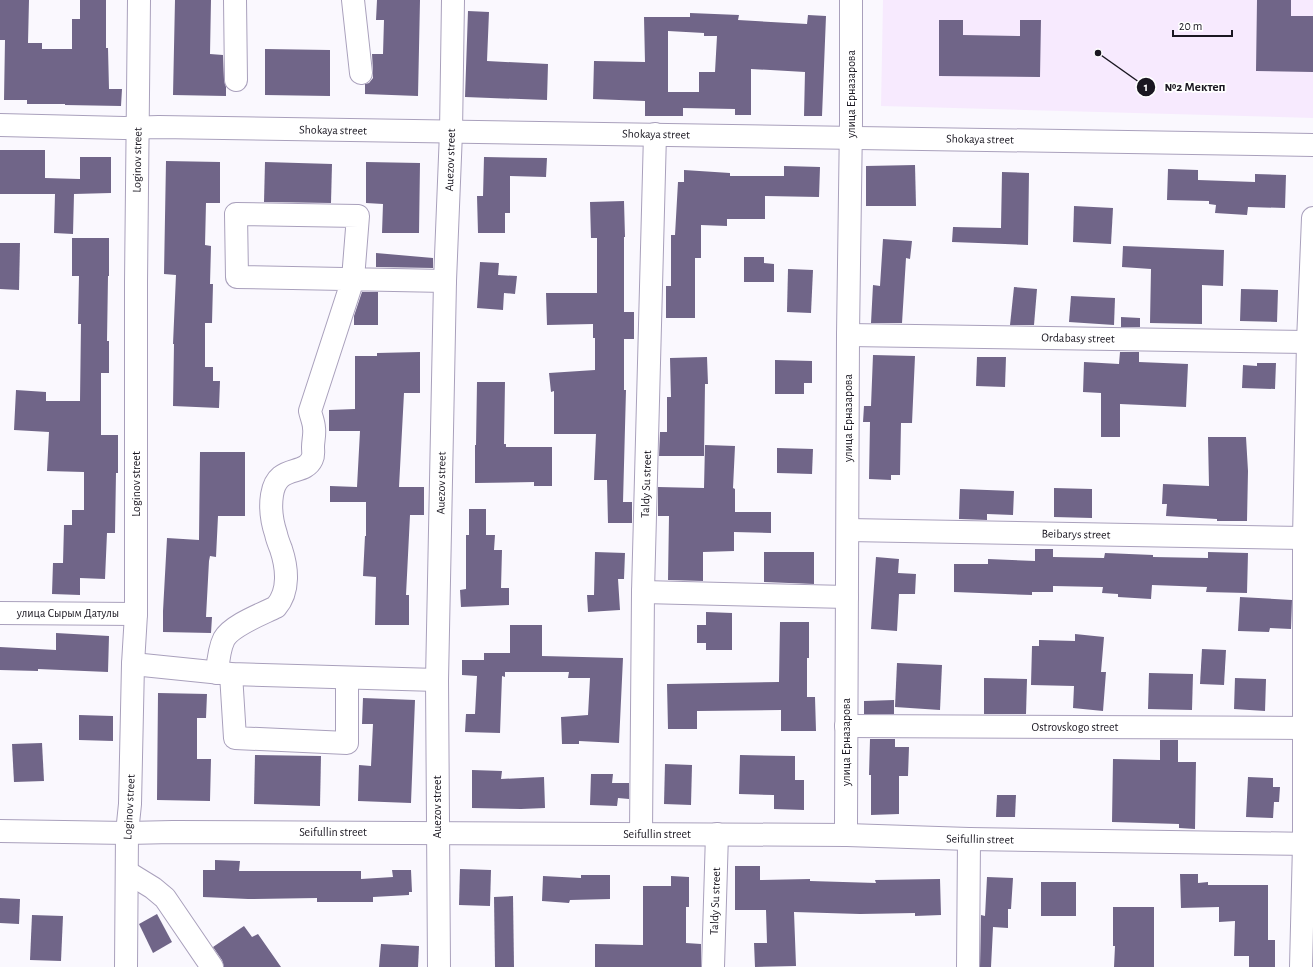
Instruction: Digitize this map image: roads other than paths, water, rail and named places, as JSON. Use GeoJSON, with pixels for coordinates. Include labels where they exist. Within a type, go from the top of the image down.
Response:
{"type":"FeatureCollection","features":[{"type":"Feature","properties":{"kind":"street","name":"Loginov street"},"geometry":{"type":"LineString","coordinates":[[126,967],[127,833],[130,804],[133,664],[136,614],[136,282],[139,0]]}},
{"type":"Feature","properties":{"kind":"street"},"geometry":{"type":"LineString","coordinates":[[235,0],[236,80]]}},
{"type":"Feature","properties":{"kind":"street"},"geometry":{"type":"LineString","coordinates":[[353,0],[362,74]]}},
{"type":"Feature","properties":{"kind":"street","name":"Auezov street"},"geometry":{"type":"LineString","coordinates":[[439,967],[437,680],[445,281],[451,132],[453,0]]}},
{"type":"Feature","properties":{"kind":"street","name":"улица Ерназарова"},"geometry":{"type":"LineString","coordinates":[[847,835],[846,726],[851,0]]}},
{"type":"Feature","properties":{"kind":"street","name":"Shokaya street"},"geometry":{"type":"LineString","coordinates":[[0,125],[1313,145]]}},
{"type":"Feature","properties":{"kind":"street","name":"Taldy Su street"},"geometry":{"type":"LineString","coordinates":[[641,834],[643,592],[655,134]]}},
{"type":"Feature","properties":{"kind":"street"},"geometry":{"type":"LineString","coordinates":[[347,678],[347,743],[234,738],[224,674],[219,657],[224,639],[229,633],[237,627],[276,607],[285,592],[286,570],[282,550],[276,536],[273,521],[271,507],[272,495],[276,482],[282,475],[306,466],[314,454],[314,428],[310,410],[353,279],[358,216],[236,214],[237,277],[353,279],[445,281]]}},
{"type":"Feature","properties":{"kind":"street"},"geometry":{"type":"LineString","coordinates":[[1301,967],[1308,844],[1304,728],[1304,538],[1308,342],[1313,218]]}},
{"type":"Feature","properties":{"kind":"street","name":"Ordabasy street"},"geometry":{"type":"LineString","coordinates":[[848,335],[1308,342]]}},
{"type":"Feature","properties":{"kind":"street","name":"Beibarys street"},"geometry":{"type":"LineString","coordinates":[[848,530],[1304,538]]}},
{"type":"Feature","properties":{"kind":"street"},"geometry":{"type":"LineString","coordinates":[[643,592],[847,597]]}},
{"type":"Feature","properties":{"kind":"street","name":"улица Сырым Датулы"},"geometry":{"type":"LineString","coordinates":[[0,613],[136,614]]}},
{"type":"Feature","properties":{"kind":"street"},"geometry":{"type":"LineString","coordinates":[[133,664],[224,674],[437,680]]}},
{"type":"Feature","properties":{"kind":"street","name":"Ostrovskogo street"},"geometry":{"type":"LineString","coordinates":[[846,726],[1304,728]]}},
{"type":"Feature","properties":{"kind":"street","name":"Seifullin street"},"geometry":{"type":"LineString","coordinates":[[0,831],[127,833],[847,835],[968,839],[1308,844]]}},
{"type":"Feature","properties":{"kind":"street","name":"Taldy Su street"},"geometry":{"type":"LineString","coordinates":[[713,967],[717,834]]}},
{"type":"Feature","properties":{"kind":"street"},"geometry":{"type":"LineString","coordinates":[[968,839],[968,967]]}},
{"type":"Feature","properties":{"kind":"street"},"geometry":{"type":"LineString","coordinates":[[127,872],[153,888],[165,898],[212,967]]}},
{"type":"Feature","properties":{"kind":"place","name":"№2 Мектеп"},"geometry":{"type":"Point","coordinates":[1098,53]}}]}
